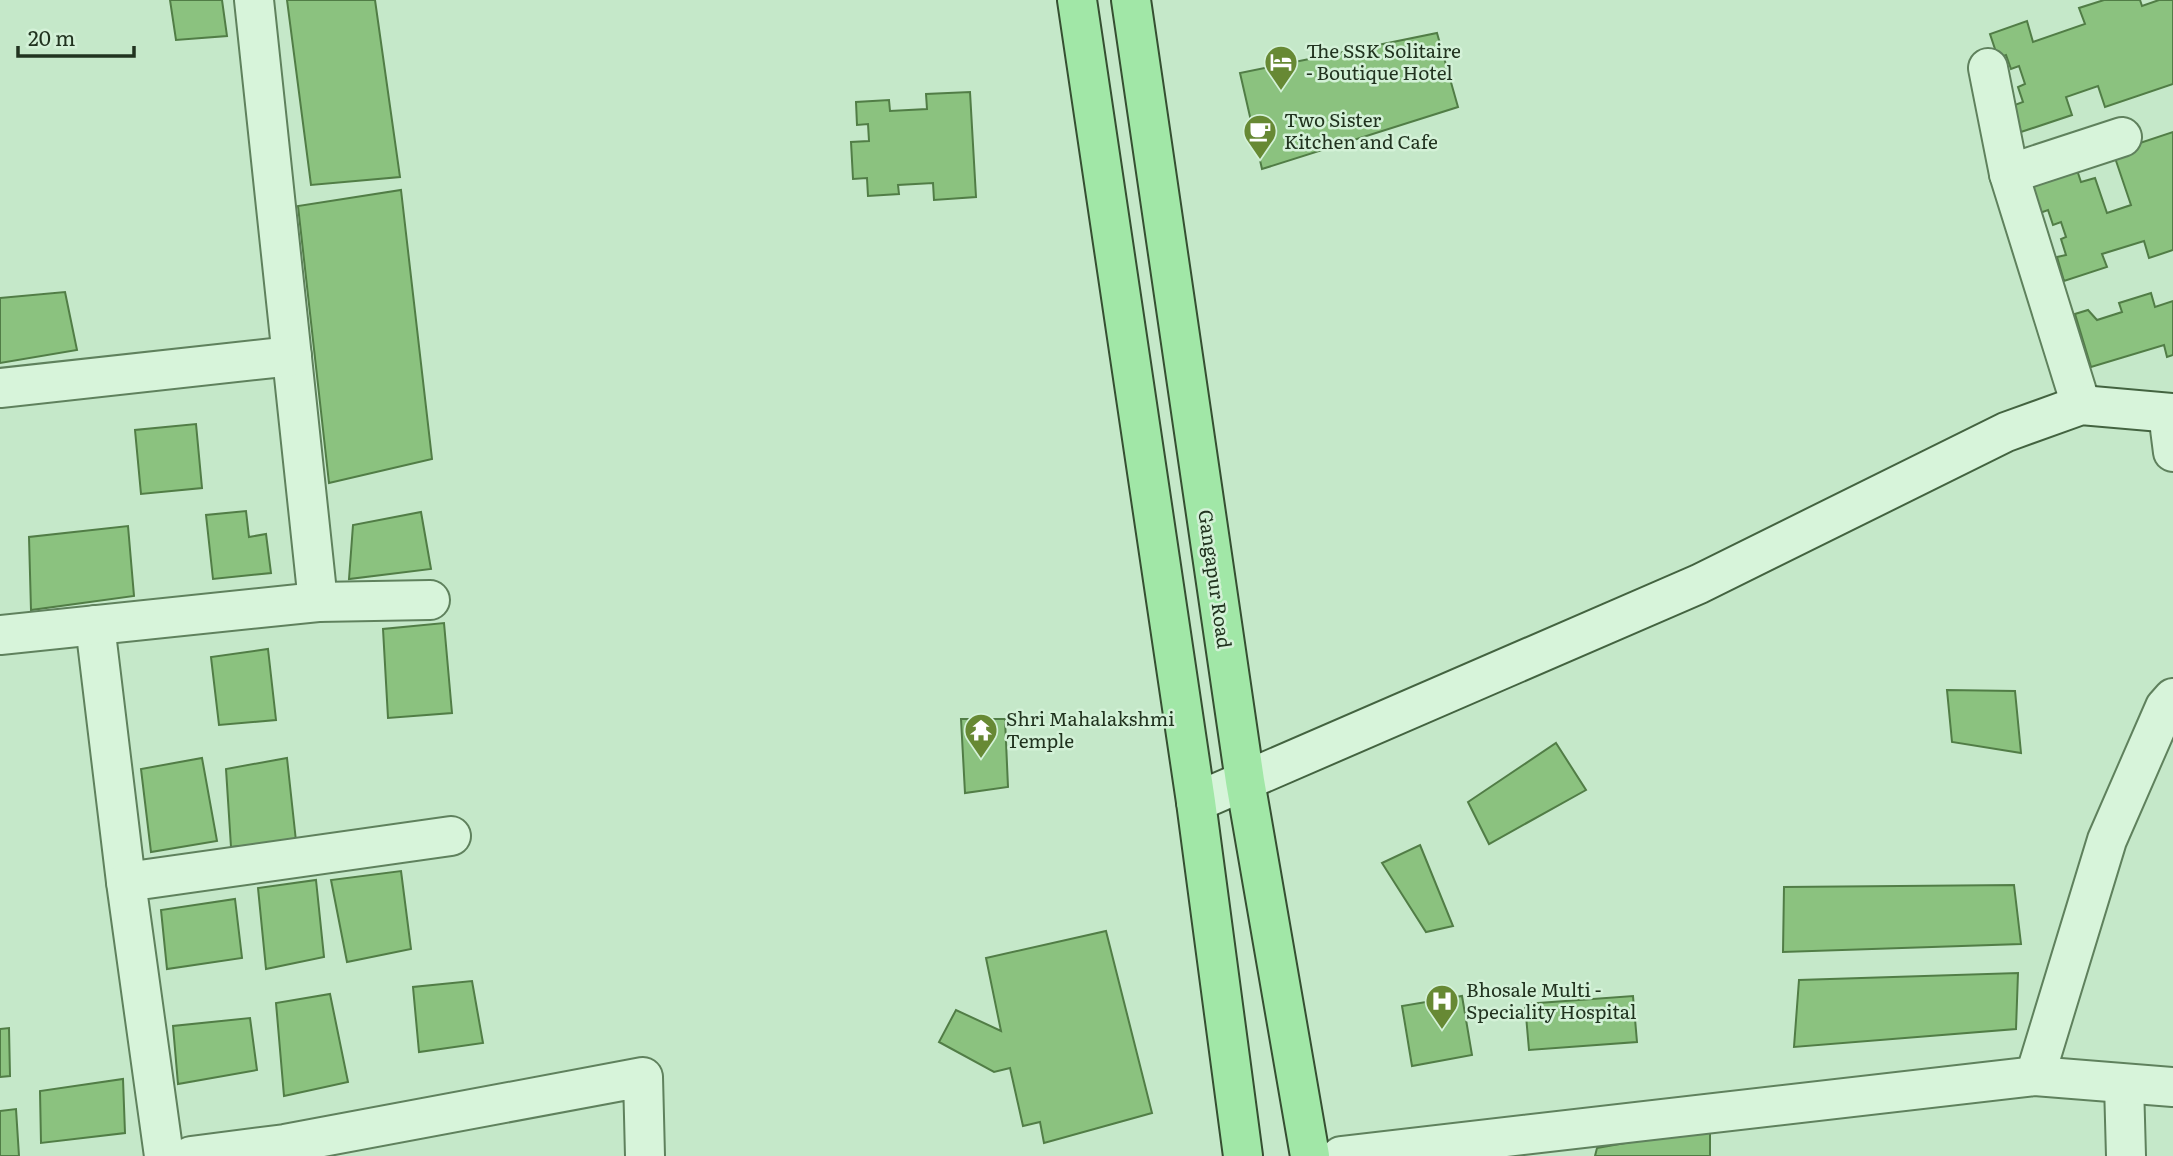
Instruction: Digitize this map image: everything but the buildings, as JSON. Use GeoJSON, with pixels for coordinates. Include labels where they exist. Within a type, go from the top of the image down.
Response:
{"type":"FeatureCollection","features":[{"type":"Feature","properties":{"kind":"main road"},"geometry":{"type":"LineString","coordinates":[[1077,0],[1196,802],[1243,1156]]}},
{"type":"Feature","properties":{"kind":"main road","name":"Gangapur Road"},"geometry":{"type":"LineString","coordinates":[[1131,0],[1245,781],[1310,1156]]}},
{"type":"Feature","properties":{"kind":"street"},"geometry":{"type":"LineString","coordinates":[[254,0],[318,603]]}},
{"type":"Feature","properties":{"kind":"street"},"geometry":{"type":"LineString","coordinates":[[1988,68],[2009,174],[2081,405]]}},
{"type":"Feature","properties":{"kind":"street"},"geometry":{"type":"LineString","coordinates":[[2009,174],[2122,137]]}},
{"type":"Feature","properties":{"kind":"street"},"geometry":{"type":"LineString","coordinates":[[0,388],[292,356]]}},
{"type":"Feature","properties":{"kind":"street"},"geometry":{"type":"LineString","coordinates":[[1196,802],[1699,584],[2006,432],[2081,405],[2171,413],[2173,453]]}},
{"type":"Feature","properties":{"kind":"street"},"geometry":{"type":"LineString","coordinates":[[0,635],[318,603],[430,600]]}},
{"type":"Feature","properties":{"kind":"street"},"geometry":{"type":"LineString","coordinates":[[95,625],[126,882],[164,1156]]}},
{"type":"Feature","properties":{"kind":"street"},"geometry":{"type":"LineString","coordinates":[[2035,1076],[2107,841],[2165,707],[2173,698]]}},
{"type":"Feature","properties":{"kind":"street"},"geometry":{"type":"LineString","coordinates":[[126,882],[451,836]]}},
{"type":"Feature","properties":{"kind":"street"},"geometry":{"type":"LineString","coordinates":[[1341,1156],[2035,1076],[2173,1087]]}},
{"type":"Feature","properties":{"kind":"street"},"geometry":{"type":"LineString","coordinates":[[191,1156],[285,1144],[643,1077],[645,1156]]}},
{"type":"Feature","properties":{"kind":"street"},"geometry":{"type":"LineString","coordinates":[[2124,1084],[2126,1156]]}},
{"type":"Feature","properties":{"kind":"place","name":"The SSK Solitaire - Boutique Hotel"},"geometry":{"type":"Point","coordinates":[1281,92]}},
{"type":"Feature","properties":{"kind":"place","name":"Two Sister Kitchen and Cafe"},"geometry":{"type":"Point","coordinates":[1260,161]}},
{"type":"Feature","properties":{"kind":"place","name":"Shri Mahalakshmi Temple"},"geometry":{"type":"Point","coordinates":[981,760]}},
{"type":"Feature","properties":{"kind":"place","name":"Bhosale Multi - Speciality Hospital"},"geometry":{"type":"Point","coordinates":[1442,1031]}}]}
